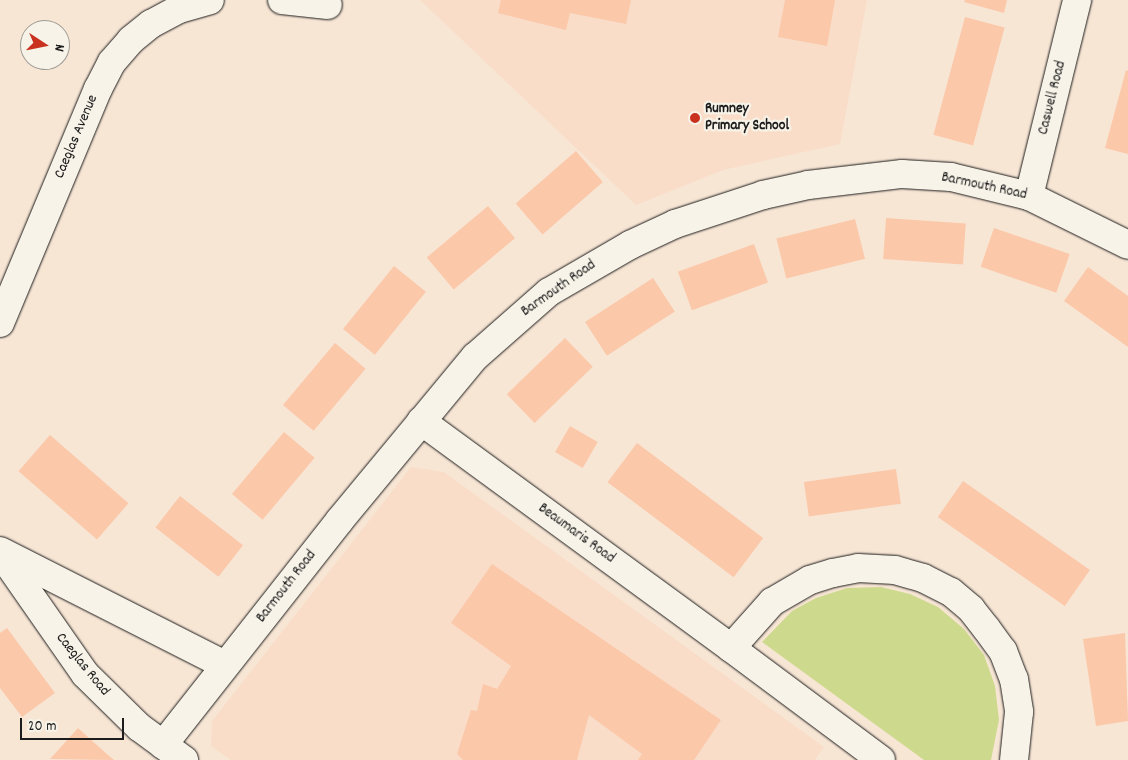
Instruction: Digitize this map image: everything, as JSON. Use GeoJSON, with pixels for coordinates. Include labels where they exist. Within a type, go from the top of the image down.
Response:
{"type":"FeatureCollection","features":[{"type":"Feature","properties":{"kind":"street","name":"Caeglas Avenue"},"geometry":{"type":"LineString","coordinates":[[0,323],[98,89],[112,62],[131,40],[152,24],[179,10],[210,0]]}},
{"type":"Feature","properties":{"kind":"street"},"geometry":{"type":"LineString","coordinates":[[282,0],[328,5]]}},
{"type":"Feature","properties":{"kind":"street","name":"Caswell Road"},"geometry":{"type":"LineString","coordinates":[[1029,196],[1077,0]]}},
{"type":"Feature","properties":{"kind":"street","name":"Barmouth Road"},"geometry":{"type":"LineString","coordinates":[[173,753],[225,665],[421,421],[475,357],[549,292],[622,249],[684,222],[763,196],[808,186],[902,174],[951,177],[1029,196],[1128,245]]}},
{"type":"Feature","properties":{"kind":"street","name":"Beaumaris Road"},"geometry":{"type":"LineString","coordinates":[[421,421],[881,760]]}},
{"type":"Feature","properties":{"kind":"street"},"geometry":{"type":"LineString","coordinates":[[0,551],[225,665]]}},
{"type":"Feature","properties":{"kind":"street","name":"Caeglas Road"},"geometry":{"type":"LineString","coordinates":[[0,551],[85,674],[108,699],[173,753]]}},
{"type":"Feature","properties":{"kind":"street"},"geometry":{"type":"LineString","coordinates":[[731,648],[772,602],[810,580],[850,570],[876,568],[923,578],[972,609],[1003,651],[1014,679],[1019,712],[1014,760]]}},
{"type":"Feature","properties":{"kind":"shaded area","name":"Rumney Primary School"},"geometry":{"type":"Polygon","coordinates":[[[420,0],[867,0],[840,144],[723,170],[636,205],[420,0]]]}},
{"type":"Feature","properties":{"kind":"shaded area"},"geometry":{"type":"Polygon","coordinates":[[[411,467],[444,472],[824,747],[815,760],[231,760],[211,746],[212,721],[411,467]]]}},
{"type":"Feature","properties":{"kind":"green space"},"geometry":{"type":"Polygon","coordinates":[[[881,587],[910,594],[938,607],[964,629],[984,655],[995,686],[999,720],[991,760],[924,760],[762,642],[792,611],[816,598],[847,588],[881,587]]]}},
{"type":"Feature","properties":{"kind":"building"},"geometry":{"type":"Polygon","coordinates":[[[501,0],[631,0],[626,24],[570,13],[566,30],[498,13],[501,0]]]}},
{"type":"Feature","properties":{"kind":"building"},"geometry":{"type":"Polygon","coordinates":[[[785,0],[835,0],[827,46],[778,37],[785,0]]]}},
{"type":"Feature","properties":{"kind":"building"},"geometry":{"type":"Polygon","coordinates":[[[965,0],[1007,0],[1004,13],[964,2],[965,0]]]}},
{"type":"Feature","properties":{"kind":"building"},"geometry":{"type":"Polygon","coordinates":[[[965,17],[1005,28],[973,145],[933,135],[965,17]]]}},
{"type":"Feature","properties":{"kind":"building"},"geometry":{"type":"Polygon","coordinates":[[[1126,70],[1128,71],[1128,154],[1105,148],[1126,70]]]}},
{"type":"Feature","properties":{"kind":"building"},"geometry":{"type":"Polygon","coordinates":[[[576,151],[603,182],[543,234],[516,203],[576,151]]]}},
{"type":"Feature","properties":{"kind":"building"},"geometry":{"type":"Polygon","coordinates":[[[488,206],[515,238],[454,290],[427,257],[488,206]]]}},
{"type":"Feature","properties":{"kind":"building"},"geometry":{"type":"Polygon","coordinates":[[[886,218],[966,224],[963,264],[883,259],[886,218]]]}},
{"type":"Feature","properties":{"kind":"building"},"geometry":{"type":"Polygon","coordinates":[[[855,219],[865,259],[786,278],[776,239],[855,219]]]}},
{"type":"Feature","properties":{"kind":"building"},"geometry":{"type":"Polygon","coordinates":[[[994,228],[1070,254],[1056,293],[981,267],[994,228]]]}},
{"type":"Feature","properties":{"kind":"building"},"geometry":{"type":"Polygon","coordinates":[[[754,244],[768,283],[692,310],[678,272],[754,244]]]}},
{"type":"Feature","properties":{"kind":"building"},"geometry":{"type":"Polygon","coordinates":[[[394,266],[426,292],[375,355],[343,329],[394,266]]]}},
{"type":"Feature","properties":{"kind":"building"},"geometry":{"type":"Polygon","coordinates":[[[1088,267],[1128,296],[1128,347],[1064,301],[1088,267]]]}},
{"type":"Feature","properties":{"kind":"building"},"geometry":{"type":"Polygon","coordinates":[[[653,278],[675,312],[607,356],[585,322],[653,278]]]}},
{"type":"Feature","properties":{"kind":"building"},"geometry":{"type":"Polygon","coordinates":[[[565,338],[593,367],[535,423],[507,394],[565,338]]]}},
{"type":"Feature","properties":{"kind":"building"},"geometry":{"type":"Polygon","coordinates":[[[335,343],[366,369],[314,431],[283,405],[335,343]]]}},
{"type":"Feature","properties":{"kind":"building"},"geometry":{"type":"Polygon","coordinates":[[[570,426],[598,442],[583,468],[555,452],[570,426]]]}},
{"type":"Feature","properties":{"kind":"building"},"geometry":{"type":"Polygon","coordinates":[[[284,432],[315,458],[263,520],[232,494],[284,432]]]}},
{"type":"Feature","properties":{"kind":"building"},"geometry":{"type":"Polygon","coordinates":[[[50,435],[128,503],[97,539],[19,471],[50,435]]]}},
{"type":"Feature","properties":{"kind":"building"},"geometry":{"type":"Polygon","coordinates":[[[637,443],[763,538],[734,577],[608,482],[637,443]]]}},
{"type":"Feature","properties":{"kind":"building"},"geometry":{"type":"Polygon","coordinates":[[[896,469],[901,504],[809,517],[804,482],[896,469]]]}},
{"type":"Feature","properties":{"kind":"building"},"geometry":{"type":"Polygon","coordinates":[[[963,481],[1090,570],[1065,606],[938,517],[963,481]]]}},
{"type":"Feature","properties":{"kind":"building"},"geometry":{"type":"Polygon","coordinates":[[[180,496],[243,545],[218,577],[155,528],[180,496]]]}},
{"type":"Feature","properties":{"kind":"building"},"geometry":{"type":"Polygon","coordinates":[[[492,564],[721,720],[694,760],[638,760],[642,754],[589,715],[577,760],[463,760],[457,754],[471,710],[477,711],[483,684],[497,689],[511,666],[451,623],[492,564]]]}},
{"type":"Feature","properties":{"kind":"building"},"geometry":{"type":"Polygon","coordinates":[[[7,628],[55,693],[22,717],[0,688],[0,633],[7,628]]]}},
{"type":"Feature","properties":{"kind":"building"},"geometry":{"type":"Polygon","coordinates":[[[1125,633],[1128,721],[1096,726],[1083,639],[1125,633]]]}},
{"type":"Feature","properties":{"kind":"building"},"geometry":{"type":"Polygon","coordinates":[[[78,728],[108,755],[114,760],[50,759],[78,728]]]}},
{"type":"Feature","properties":{"kind":"place","name":"Rumney Primary School"},"geometry":{"type":"Point","coordinates":[695,118]}}]}
